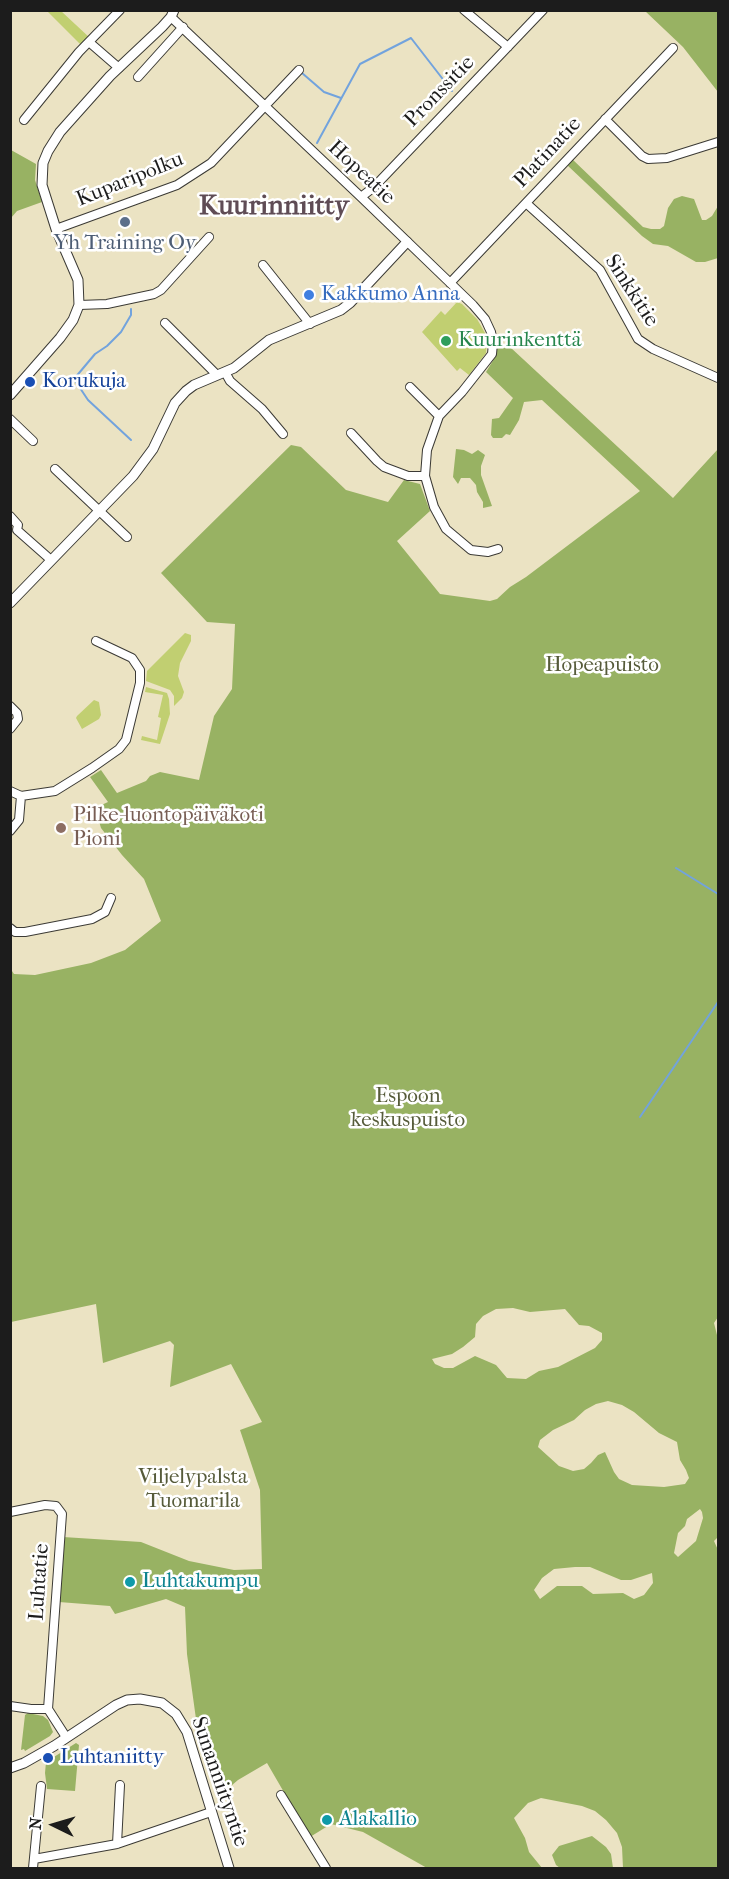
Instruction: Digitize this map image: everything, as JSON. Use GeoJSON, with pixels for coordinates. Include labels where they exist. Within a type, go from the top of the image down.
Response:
{"type":"FeatureCollection","features":[{"type":"Feature","properties":{"kind":"street"},"geometry":{"type":"LineString","coordinates":[[24,120],[89,42],[120,10]]}},
{"type":"Feature","properties":{"kind":"street"},"geometry":{"type":"LineString","coordinates":[[464,10],[508,47]]}},
{"type":"Feature","properties":{"kind":"street","name":"Pronssitie"},"geometry":{"type":"LineString","coordinates":[[361,197],[374,187],[543,10]]}},
{"type":"Feature","properties":{"kind":"street"},"geometry":{"type":"LineString","coordinates":[[10,395],[60,338],[73,320],[79,305],[78,280],[56,228],[42,185],[43,163],[48,151],[60,132],[173,14]]}},
{"type":"Feature","properties":{"kind":"street","name":"Hopeatie"},"geometry":{"type":"LineString","coordinates":[[173,14],[183,27],[485,319],[491,332],[492,354],[439,416]]}},
{"type":"Feature","properties":{"kind":"street"},"geometry":{"type":"LineString","coordinates":[[138,77],[183,27]]}},
{"type":"Feature","properties":{"kind":"street"},"geometry":{"type":"LineString","coordinates":[[89,42],[119,68]]}},
{"type":"Feature","properties":{"kind":"street","name":"Platinatie"},"geometry":{"type":"LineString","coordinates":[[450,283],[673,48]]}},
{"type":"Feature","properties":{"kind":"street","name":"Kuparipolku"},"geometry":{"type":"LineString","coordinates":[[56,228],[177,185],[211,163],[299,70]]}},
{"type":"Feature","properties":{"kind":"street"},"geometry":{"type":"LineString","coordinates":[[605,119],[642,156],[648,159],[667,158],[718,142]]}},
{"type":"Feature","properties":{"kind":"street","name":"Sinkkitie"},"geometry":{"type":"LineString","coordinates":[[526,202],[600,270],[638,339],[653,349],[718,378]]}},
{"type":"Feature","properties":{"kind":"street"},"geometry":{"type":"LineString","coordinates":[[79,305],[107,304],[154,294],[161,290],[209,237]]}},
{"type":"Feature","properties":{"kind":"street"},"geometry":{"type":"LineString","coordinates":[[10,603],[145,461],[179,398],[194,385],[242,362],[269,340],[332,315],[350,303],[407,242]]}},
{"type":"Feature","properties":{"kind":"street"},"geometry":{"type":"LineString","coordinates":[[263,265],[310,324]]}},
{"type":"Feature","properties":{"kind":"street"},"geometry":{"type":"LineString","coordinates":[[165,323],[262,410],[283,434]]}},
{"type":"Feature","properties":{"kind":"street"},"geometry":{"type":"LineString","coordinates":[[410,387],[439,416],[427,450],[425,476],[434,507],[446,529],[471,550],[488,552],[498,549]]}},
{"type":"Feature","properties":{"kind":"street"},"geometry":{"type":"LineString","coordinates":[[10,419],[33,441]]}},
{"type":"Feature","properties":{"kind":"street"},"geometry":{"type":"LineString","coordinates":[[351,433],[376,461],[384,466],[408,476],[425,476]]}},
{"type":"Feature","properties":{"kind":"street"},"geometry":{"type":"LineString","coordinates":[[55,469],[127,537]]}},
{"type":"Feature","properties":{"kind":"street"},"geometry":{"type":"LineString","coordinates":[[10,516],[18,525],[17,530],[51,560]]}},
{"type":"Feature","properties":{"kind":"street"},"geometry":{"type":"LineString","coordinates":[[10,791],[21,796],[55,791],[119,749],[126,740],[140,683],[140,670],[132,658],[96,641]]}},
{"type":"Feature","properties":{"kind":"street"},"geometry":{"type":"LineString","coordinates":[[10,706],[18,716],[16,723],[10,729]]}},
{"type":"Feature","properties":{"kind":"street"},"geometry":{"type":"LineString","coordinates":[[10,831],[19,820],[21,796]]}},
{"type":"Feature","properties":{"kind":"street"},"geometry":{"type":"LineString","coordinates":[[10,928],[15,932],[25,932],[92,919],[105,912],[111,898]]}},
{"type":"Feature","properties":{"kind":"street","name":"Luhtatie"},"geometry":{"type":"LineString","coordinates":[[10,1512],[45,1505],[56,1506],[62,1514],[48,1709]]}},
{"type":"Feature","properties":{"kind":"street","name":"Sunanniityntie"},"geometry":{"type":"LineString","coordinates":[[66,1737],[116,1705],[128,1700],[152,1700],[172,1710],[182,1721],[187,1732],[229,1869]]}},
{"type":"Feature","properties":{"kind":"street"},"geometry":{"type":"LineString","coordinates":[[10,1706],[48,1709],[66,1737],[24,1763],[10,1768]]}},
{"type":"Feature","properties":{"kind":"street"},"geometry":{"type":"LineString","coordinates":[[117,1844],[120,1785]]}},
{"type":"Feature","properties":{"kind":"street"},"geometry":{"type":"LineString","coordinates":[[33,1869],[41,1786]]}},
{"type":"Feature","properties":{"kind":"street"},"geometry":{"type":"LineString","coordinates":[[281,1795],[326,1869]]}},
{"type":"Feature","properties":{"kind":"street"},"geometry":{"type":"LineString","coordinates":[[34,1859],[117,1844],[211,1812]]}},
{"type":"Feature","properties":{"kind":"green space"},"geometry":{"type":"Polygon","coordinates":[[[47,11],[61,11],[90,38],[82,46],[47,11]]]}},
{"type":"Feature","properties":{"kind":"green space"},"geometry":{"type":"Polygon","coordinates":[[[645,11],[718,11],[718,92],[683,47],[645,11]]]}},
{"type":"Feature","properties":{"kind":"green space"},"geometry":{"type":"Polygon","coordinates":[[[11,150],[36,164],[35,180],[42,202],[17,211],[11,218],[11,150]]]}},
{"type":"Feature","properties":{"kind":"green space"},"geometry":{"type":"Polygon","coordinates":[[[571,158],[643,227],[660,229],[664,226],[668,208],[674,199],[682,196],[694,199],[702,220],[712,216],[718,206],[718,258],[696,262],[668,246],[653,244],[566,164],[571,158]]]}},
{"type":"Feature","properties":{"kind":"green space"},"geometry":{"type":"Polygon","coordinates":[[[457,302],[477,319],[487,340],[486,353],[469,375],[460,368],[457,371],[422,332],[441,311],[445,315],[457,302]]]}},
{"type":"Feature","properties":{"kind":"green space","name":"Espoon keskuspuisto"},"geometry":{"type":"Polygon","coordinates":[[[501,346],[510,347],[673,498],[718,449],[718,1317],[714,1323],[718,1339],[718,1537],[714,1541],[718,1550],[718,1868],[623,1868],[622,1847],[617,1833],[606,1820],[595,1811],[582,1806],[541,1798],[528,1803],[514,1818],[525,1838],[529,1852],[542,1868],[427,1868],[363,1832],[331,1824],[310,1837],[267,1763],[238,1780],[218,1797],[191,1718],[196,1719],[187,1654],[185,1607],[166,1599],[115,1614],[110,1606],[59,1602],[63,1537],[141,1542],[189,1561],[234,1570],[262,1569],[260,1490],[240,1430],[262,1422],[231,1364],[170,1387],[174,1345],[170,1341],[103,1363],[96,1304],[11,1322],[10,968],[14,974],[35,975],[91,963],[125,950],[161,921],[144,879],[101,828],[95,808],[108,802],[90,777],[101,770],[117,793],[146,781],[150,776],[160,772],[199,780],[214,716],[232,689],[235,624],[207,622],[161,573],[291,445],[301,447],[346,490],[388,502],[404,480],[420,484],[430,511],[397,541],[440,594],[490,601],[497,599],[640,491],[542,400],[524,402],[519,420],[510,435],[493,438],[491,435],[492,419],[499,418],[513,398],[486,372],[497,349],[501,346]],[[513,1308],[496,1309],[483,1316],[476,1324],[475,1337],[452,1354],[432,1359],[435,1364],[444,1368],[453,1368],[475,1356],[496,1365],[507,1378],[526,1379],[539,1371],[558,1367],[595,1348],[602,1340],[602,1333],[589,1326],[579,1325],[565,1309],[530,1312],[513,1308]],[[608,1401],[596,1404],[574,1420],[553,1430],[540,1440],[538,1447],[559,1466],[573,1471],[584,1469],[598,1455],[605,1452],[619,1479],[632,1485],[664,1487],[685,1484],[689,1478],[680,1460],[677,1442],[659,1433],[622,1405],[608,1401]],[[700,1509],[687,1519],[685,1526],[678,1533],[674,1553],[678,1557],[696,1541],[703,1518],[702,1512],[700,1509]],[[590,1567],[554,1569],[542,1578],[534,1590],[540,1599],[557,1586],[582,1586],[593,1594],[623,1593],[634,1599],[644,1595],[653,1583],[652,1573],[631,1580],[621,1580],[590,1567]]]}},
{"type":"Feature","properties":{"kind":"green space"},"geometry":{"type":"Polygon","coordinates":[[[456,449],[472,454],[478,450],[485,455],[481,475],[492,506],[483,508],[476,485],[470,478],[461,478],[458,484],[453,477],[456,449]]]}},
{"type":"Feature","properties":{"kind":"green space"},"geometry":{"type":"Polygon","coordinates":[[[185,633],[191,635],[191,641],[180,663],[178,676],[184,692],[182,698],[174,706],[174,696],[170,690],[146,681],[147,671],[185,633]]]}},
{"type":"Feature","properties":{"kind":"green space"},"geometry":{"type":"Polygon","coordinates":[[[146,687],[167,693],[169,699],[170,714],[160,744],[141,740],[142,736],[157,740],[161,718],[158,717],[163,695],[145,692],[146,687]]]}},
{"type":"Feature","properties":{"kind":"green space"},"geometry":{"type":"Polygon","coordinates":[[[94,700],[99,702],[101,715],[99,719],[82,729],[76,718],[94,700]]]}},
{"type":"Feature","properties":{"kind":"green space"},"geometry":{"type":"Polygon","coordinates":[[[28,1713],[43,1716],[48,1720],[53,1732],[25,1751],[21,1750],[25,1715],[28,1713]]]}},
{"type":"Feature","properties":{"kind":"green space"},"geometry":{"type":"Polygon","coordinates":[[[76,1743],[79,1745],[75,1791],[47,1789],[46,1762],[76,1743]]]}},
{"type":"Feature","properties":{"kind":"green space"},"geometry":{"type":"Polygon","coordinates":[[[592,1836],[611,1854],[613,1868],[560,1868],[556,1865],[552,1855],[559,1846],[592,1836]]]}},
{"type":"Feature","properties":{"kind":"waterway"},"geometry":{"type":"LineString","coordinates":[[317,143],[360,64],[411,38],[452,91]]}},
{"type":"Feature","properties":{"kind":"waterway"},"geometry":{"type":"LineString","coordinates":[[302,73],[324,92],[341,98]]}},
{"type":"Feature","properties":{"kind":"waterway"},"geometry":{"type":"LineString","coordinates":[[131,309],[131,315],[121,332],[95,354],[74,379],[88,400],[131,440]]}},
{"type":"Feature","properties":{"kind":"waterway"},"geometry":{"type":"LineString","coordinates":[[676,868],[718,894]]}},
{"type":"Feature","properties":{"kind":"waterway"},"geometry":{"type":"LineString","coordinates":[[640,1117],[718,1002]]}},
{"type":"Feature","properties":{"kind":"place","name":"Yh Training Oy"},"geometry":{"type":"Point","coordinates":[125,222]}},
{"type":"Feature","properties":{"kind":"place","name":"Kakkumo Anna"},"geometry":{"type":"Point","coordinates":[309,295]}},
{"type":"Feature","properties":{"kind":"place","name":"Kuurinkenttä"},"geometry":{"type":"Point","coordinates":[446,341]}},
{"type":"Feature","properties":{"kind":"place","name":"Korukuja"},"geometry":{"type":"Point","coordinates":[30,382]}},
{"type":"Feature","properties":{"kind":"place","name":"Pilke-luontopäiväkoti Pioni"},"geometry":{"type":"Point","coordinates":[61,828]}},
{"type":"Feature","properties":{"kind":"place","name":"Luhtakumpu"},"geometry":{"type":"Point","coordinates":[130,1582]}},
{"type":"Feature","properties":{"kind":"place","name":"Luhtaniitty"},"geometry":{"type":"Point","coordinates":[48,1758]}},
{"type":"Feature","properties":{"kind":"place","name":"Alakallio"},"geometry":{"type":"Point","coordinates":[327,1820]}},
{"type":"Feature","properties":{"kind":"district","name":"Kuurinniitty"},"geometry":{"type":"Point","coordinates":[274,207]}},
{"type":"Feature","properties":{"kind":"park label","name":"Hopeapuisto"},"geometry":{"type":"Point","coordinates":[602,666]}},
{"type":"Feature","properties":{"kind":"park label","name":"Viljelypalsta Tuomarila"},"geometry":{"type":"Point","coordinates":[193,1490]}}]}
